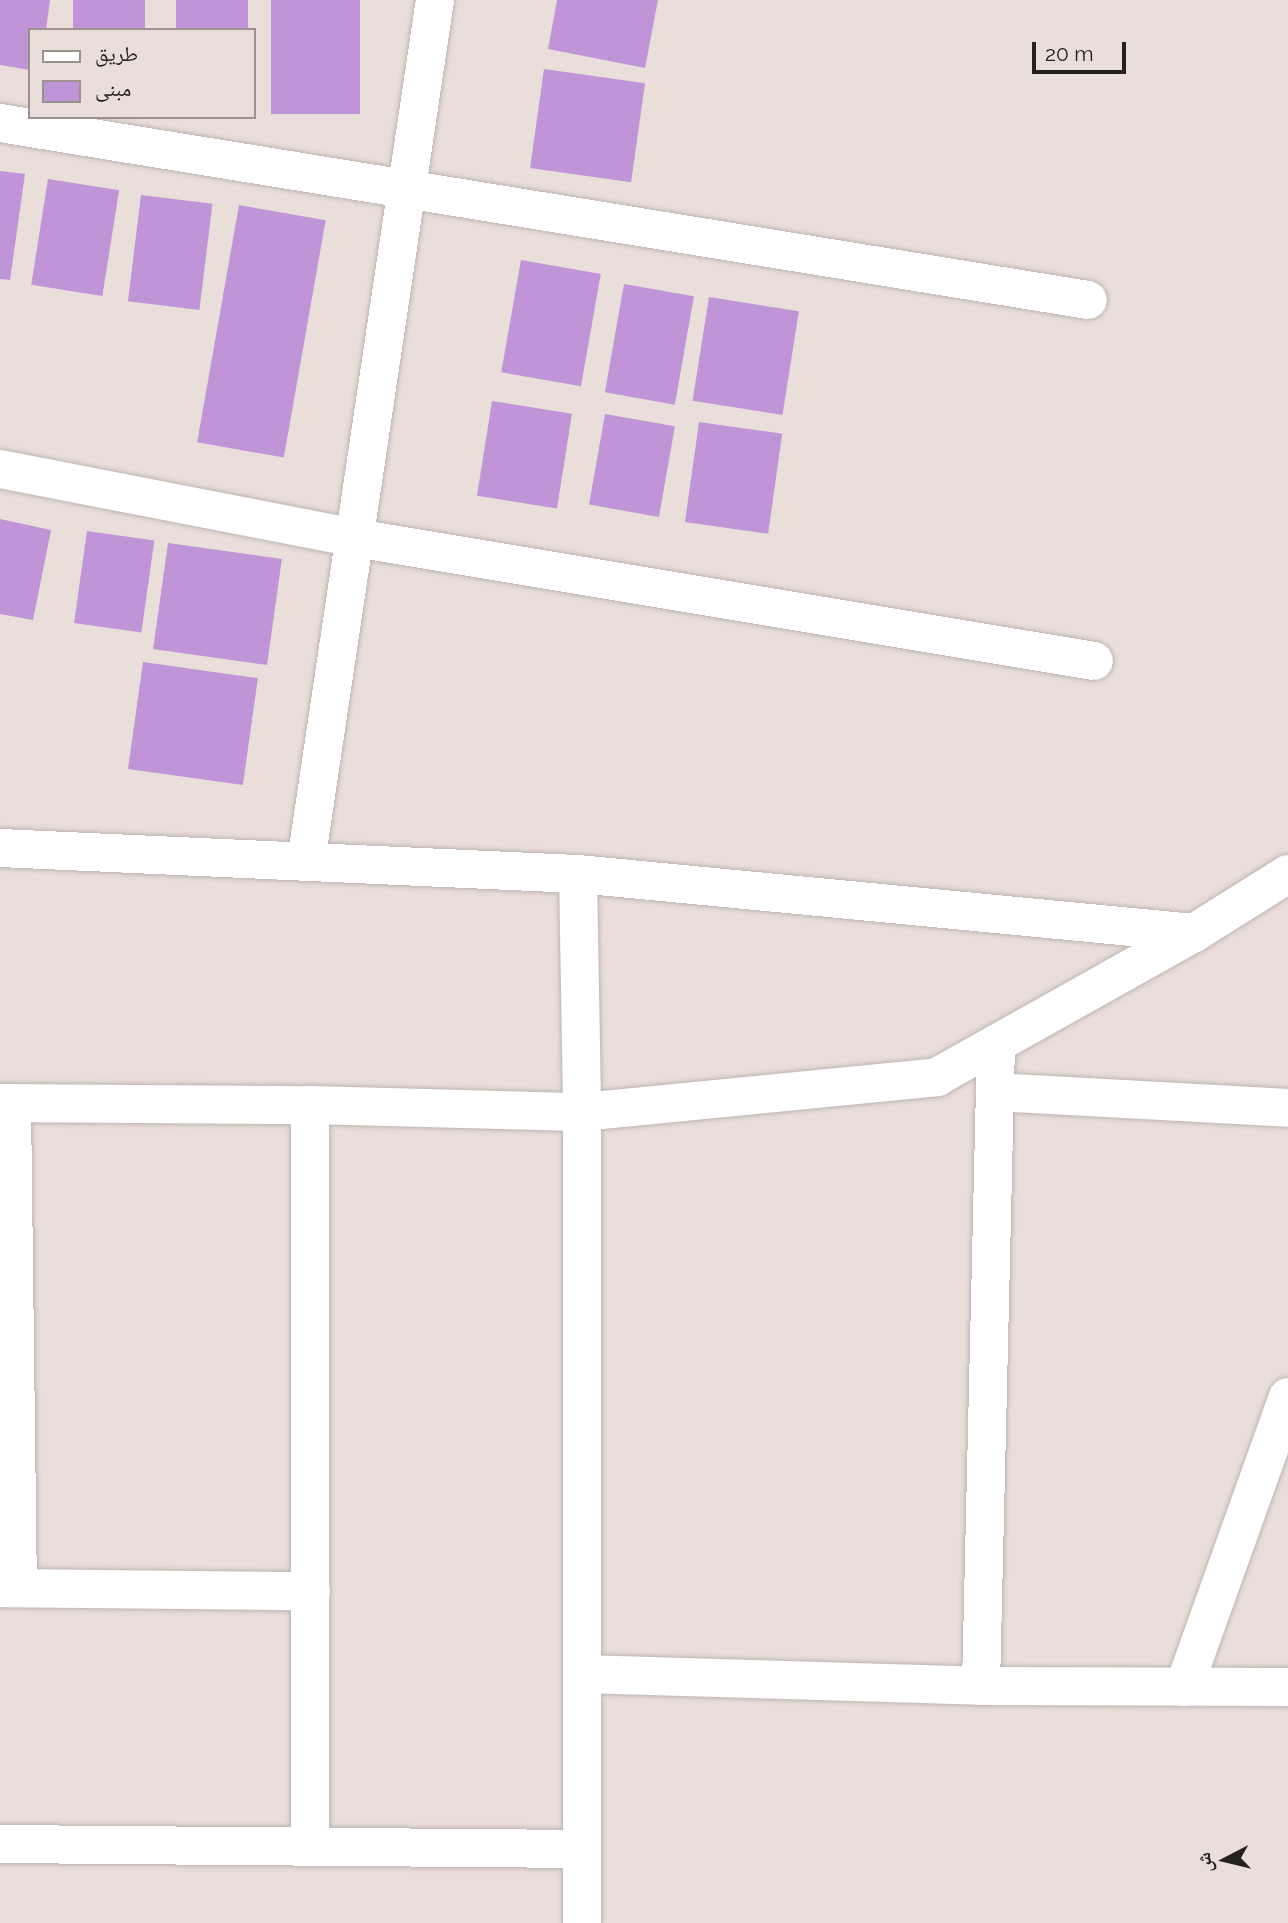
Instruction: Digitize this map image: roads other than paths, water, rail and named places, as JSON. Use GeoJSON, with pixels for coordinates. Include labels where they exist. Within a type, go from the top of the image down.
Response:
{"type":"FeatureCollection","features":[{"type":"Feature","properties":{"kind":"street"},"geometry":{"type":"LineString","coordinates":[[306,862],[435,0]]}},
{"type":"Feature","properties":{"kind":"street"},"geometry":{"type":"LineString","coordinates":[[0,123],[1088,300]]}},
{"type":"Feature","properties":{"kind":"street"},"geometry":{"type":"LineString","coordinates":[[0,468],[355,538],[1094,661]]}},
{"type":"Feature","properties":{"kind":"street"},"geometry":{"type":"LineString","coordinates":[[0,848],[578,874],[1194,933]]}},
{"type":"Feature","properties":{"kind":"street"},"geometry":{"type":"LineString","coordinates":[[578,874],[582,1112],[582,1923]]}},
{"type":"Feature","properties":{"kind":"street"},"geometry":{"type":"LineString","coordinates":[[311,1591],[9,1588],[6,1103],[310,1105],[582,1112],[937,1077],[1194,933],[1288,874]]}},
{"type":"Feature","properties":{"kind":"street"},"geometry":{"type":"LineString","coordinates":[[981,1686],[996,1044]]}},
{"type":"Feature","properties":{"kind":"street"},"geometry":{"type":"LineString","coordinates":[[995,1092],[1288,1108]]}},
{"type":"Feature","properties":{"kind":"street"},"geometry":{"type":"LineString","coordinates":[[310,1105],[310,1847]]}},
{"type":"Feature","properties":{"kind":"street"},"geometry":{"type":"LineString","coordinates":[[1184,1687],[1288,1399]]}},
{"type":"Feature","properties":{"kind":"street"},"geometry":{"type":"LineString","coordinates":[[582,1674],[981,1686],[1288,1687]]}},
{"type":"Feature","properties":{"kind":"street"},"geometry":{"type":"LineString","coordinates":[[0,1844],[582,1849]]}}]}
